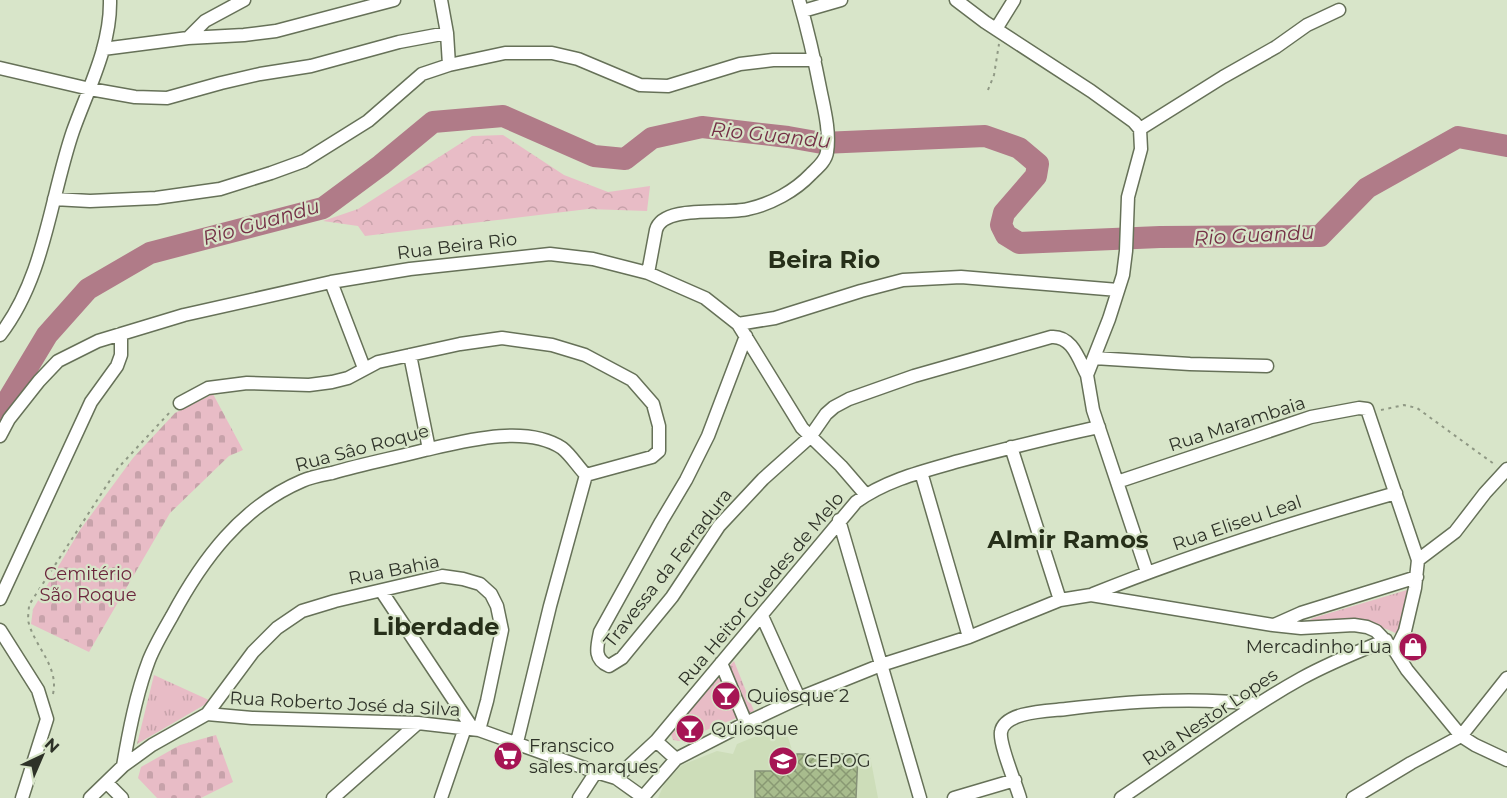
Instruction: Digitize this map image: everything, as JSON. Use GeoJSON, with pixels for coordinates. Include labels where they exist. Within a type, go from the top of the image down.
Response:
{"type":"FeatureCollection","features":[{"type":"Feature","properties":{"kind":"street"},"geometry":{"type":"LineString","coordinates":[[0,335],[9,324],[38,261],[73,132],[103,49],[110,0]]}},
{"type":"Feature","properties":{"kind":"street"},"geometry":{"type":"LineString","coordinates":[[188,38],[205,21],[244,0]]}},
{"type":"Feature","properties":{"kind":"street"},"geometry":{"type":"LineString","coordinates":[[103,49],[188,38],[276,31],[394,0]]}},
{"type":"Feature","properties":{"kind":"street"},"geometry":{"type":"LineString","coordinates":[[441,0],[447,33],[449,65]]}},
{"type":"Feature","properties":{"kind":"street"},"geometry":{"type":"LineString","coordinates":[[648,273],[658,223],[664,219],[683,213],[731,212],[769,203],[793,189],[822,162],[827,154],[827,123],[815,60],[801,6],[841,0]]}},
{"type":"Feature","properties":{"kind":"street"},"geometry":{"type":"LineString","coordinates":[[956,0],[998,31],[1091,91],[1134,122],[1140,129],[1141,149],[1128,197],[1123,275],[1087,375],[1093,410],[1147,573]]}},
{"type":"Feature","properties":{"kind":"street"},"geometry":{"type":"LineString","coordinates":[[998,31],[1014,0]]}},
{"type":"Feature","properties":{"kind":"street"},"geometry":{"type":"LineString","coordinates":[[1140,129],[1276,47],[1307,25],[1339,10]]}},
{"type":"Feature","properties":{"kind":"street"},"geometry":{"type":"LineString","coordinates":[[0,68],[90,89],[135,97],[166,98],[221,82],[311,66],[399,42],[447,33]]}},
{"type":"Feature","properties":{"kind":"street"},"geometry":{"type":"LineString","coordinates":[[54,199],[90,201],[156,198],[220,189],[271,173],[304,161],[368,121],[422,74],[449,65],[505,53],[552,53],[578,59],[640,85],[657,86],[677,83],[740,64],[773,60],[815,60]]}},
{"type":"Feature","properties":{"kind":"street","name":"Rua Beira Rio"},"geometry":{"type":"LineString","coordinates":[[0,436],[9,419],[58,361],[98,341],[184,315],[331,282],[410,269],[550,255],[593,258],[648,273],[705,298],[738,324],[788,408],[810,437],[841,466],[866,495]]}},
{"type":"Feature","properties":{"kind":"street"},"geometry":{"type":"LineString","coordinates":[[738,324],[775,318],[903,280],[961,277],[1118,290]]}},
{"type":"Feature","properties":{"kind":"street"},"geometry":{"type":"LineString","coordinates":[[331,282],[364,368]]}},
{"type":"Feature","properties":{"kind":"street"},"geometry":{"type":"LineString","coordinates":[[0,599],[91,402],[117,366],[121,355],[121,334]]}},
{"type":"Feature","properties":{"kind":"street","name":"Travessa da Ferradura"},"geometry":{"type":"LineString","coordinates":[[746,336],[708,436],[686,480],[600,632],[597,656],[604,664],[609,666],[622,658],[672,597],[719,526],[763,479],[810,437],[826,414],[834,407],[849,399],[914,376],[1057,337],[1068,343],[1076,352],[1087,375]]}},
{"type":"Feature","properties":{"kind":"street"},"geometry":{"type":"LineString","coordinates":[[180,403],[208,388],[247,383],[309,385],[348,378],[378,362],[460,344],[502,338],[552,345],[585,355],[632,380],[653,404],[659,426],[658,451],[645,460],[586,475],[550,606],[517,742]]}},
{"type":"Feature","properties":{"kind":"street"},"geometry":{"type":"LineString","coordinates":[[410,355],[429,449]]}},
{"type":"Feature","properties":{"kind":"street"},"geometry":{"type":"LineString","coordinates":[[1094,358],[1267,366]]}},
{"type":"Feature","properties":{"kind":"street","name":"Rua Marambaia"},"geometry":{"type":"LineString","coordinates":[[1117,482],[1311,417],[1364,407],[1369,412]]}},
{"type":"Feature","properties":{"kind":"street"},"geometry":{"type":"LineString","coordinates":[[1369,412],[1418,560],[1417,577],[1405,631],[1395,651]]}},
{"type":"Feature","properties":{"kind":"street","name":"Rua Heitor Guedes de Melo"},"geometry":{"type":"LineString","coordinates":[[616,778],[656,741],[856,502],[866,495],[921,472],[1011,447],[1099,427]]}},
{"type":"Feature","properties":{"kind":"street","name":"Rua Sâo Roque"},"geometry":{"type":"LineString","coordinates":[[123,766],[130,727],[149,660],[188,586],[238,523],[273,496],[303,481],[462,440],[529,437],[552,442],[564,450],[586,475]]}},
{"type":"Feature","properties":{"kind":"street"},"geometry":{"type":"LineString","coordinates":[[1011,447],[1060,600]]}},
{"type":"Feature","properties":{"kind":"street"},"geometry":{"type":"LineString","coordinates":[[1418,560],[1455,532],[1506,470]]}},
{"type":"Feature","properties":{"kind":"street"},"geometry":{"type":"LineString","coordinates":[[921,472],[969,637]]}},
{"type":"Feature","properties":{"kind":"street","name":"Rua Eliseu Leal"},"geometry":{"type":"LineString","coordinates":[[1091,595],[1147,573],[1302,520],[1396,493]]}},
{"type":"Feature","properties":{"kind":"street"},"geometry":{"type":"LineString","coordinates":[[839,520],[920,798]]}},
{"type":"Feature","properties":{"kind":"street","name":"Rua Bahia"},"geometry":{"type":"LineString","coordinates":[[207,714],[253,652],[277,627],[303,611],[335,601],[382,592],[442,576],[474,582],[491,594],[497,606],[502,630],[472,729],[441,798]]}},
{"type":"Feature","properties":{"kind":"street"},"geometry":{"type":"LineString","coordinates":[[1273,625],[1301,613],[1417,577]]}},
{"type":"Feature","properties":{"kind":"street"},"geometry":{"type":"LineString","coordinates":[[382,592],[472,729]]}},
{"type":"Feature","properties":{"kind":"street"},"geometry":{"type":"LineString","coordinates":[[643,798],[676,759],[799,698],[881,665],[969,637],[1060,600],[1091,595],[1273,625],[1301,628],[1366,627],[1386,640],[1414,679],[1461,736],[1507,760]]}},
{"type":"Feature","properties":{"kind":"street"},"geometry":{"type":"LineString","coordinates":[[762,616],[799,698]]}},
{"type":"Feature","properties":{"kind":"street"},"geometry":{"type":"LineString","coordinates":[[0,630],[38,690],[47,719],[22,798]]}},
{"type":"Feature","properties":{"kind":"street","name":"Rua Nestor Lopes"},"geometry":{"type":"LineString","coordinates":[[1121,798],[1258,704],[1326,665],[1386,640]]}},
{"type":"Feature","properties":{"kind":"street"},"geometry":{"type":"LineString","coordinates":[[722,663],[746,723]]}},
{"type":"Feature","properties":{"kind":"street"},"geometry":{"type":"LineString","coordinates":[[1353,798],[1411,762],[1461,736],[1507,678]]}},
{"type":"Feature","properties":{"kind":"street"},"geometry":{"type":"LineString","coordinates":[[1020,798],[1002,744],[1001,732],[1010,720],[1028,713],[1120,702],[1174,700],[1258,704]]}},
{"type":"Feature","properties":{"kind":"street"},"geometry":{"type":"LineString","coordinates":[[90,798],[123,766],[152,745],[207,714]]}},
{"type":"Feature","properties":{"kind":"street","name":"Rua Roberto José da Silva"},"geometry":{"type":"LineString","coordinates":[[207,714],[252,718],[418,723],[472,729],[517,742],[616,778],[643,798]]}},
{"type":"Feature","properties":{"kind":"street"},"geometry":{"type":"LineString","coordinates":[[333,798],[418,723]]}},
{"type":"Feature","properties":{"kind":"street"},"geometry":{"type":"LineString","coordinates":[[656,741],[676,759]]}},
{"type":"Feature","properties":{"kind":"street"},"geometry":{"type":"LineString","coordinates":[[579,798],[596,772]]}},
{"type":"Feature","properties":{"kind":"street"},"geometry":{"type":"LineString","coordinates":[[954,798],[1015,780]]}},
{"type":"Feature","properties":{"kind":"street"},"geometry":{"type":"LineString","coordinates":[[107,783],[122,798]]}},
{"type":"Feature","properties":{"kind":"path"},"geometry":{"type":"LineString","coordinates":[[988,90],[994,75],[998,31]]}},
{"type":"Feature","properties":{"kind":"path"},"geometry":{"type":"LineString","coordinates":[[53,696],[55,684],[48,660],[28,623],[29,605],[118,468],[180,403]]}},
{"type":"Feature","properties":{"kind":"path"},"geometry":{"type":"LineString","coordinates":[[1369,412],[1404,405],[1417,408],[1506,470]]}},
{"type":"Feature","properties":{"kind":"shaded area","name":"CEPOG"},"geometry":{"type":"Polygon","coordinates":[[[784,725],[793,753],[870,756],[878,798],[658,798],[665,782],[682,765],[717,751],[733,754],[737,744],[784,725]]]}},
{"type":"Feature","properties":{"kind":"green space"},"geometry":{"type":"Polygon","coordinates":[[[503,135],[564,175],[608,192],[650,186],[647,211],[588,209],[365,236],[358,226],[323,221],[358,209],[472,136],[503,135]]]}},
{"type":"Feature","properties":{"kind":"green space","name":"Cemitério São Roque"},"geometry":{"type":"Polygon","coordinates":[[[213,394],[243,450],[229,456],[170,513],[89,652],[31,624],[33,609],[80,530],[133,458],[175,413],[213,394]]]}},
{"type":"Feature","properties":{"kind":"green space"},"geometry":{"type":"Polygon","coordinates":[[[1407,590],[1414,592],[1399,635],[1365,624],[1306,626],[1306,622],[1313,618],[1407,590]]]}},
{"type":"Feature","properties":{"kind":"green space"},"geometry":{"type":"Polygon","coordinates":[[[734,661],[754,711],[679,741],[673,740],[671,734],[675,727],[734,661]]]}},
{"type":"Feature","properties":{"kind":"green space"},"geometry":{"type":"Polygon","coordinates":[[[154,675],[211,701],[137,744],[154,675]]]}},
{"type":"Feature","properties":{"kind":"green space"},"geometry":{"type":"Polygon","coordinates":[[[216,735],[233,782],[201,798],[157,798],[138,778],[141,767],[180,745],[216,735]]]}},
{"type":"Feature","properties":{"kind":"building"},"geometry":{"type":"Polygon","coordinates":[[[797,754],[858,754],[856,798],[755,798],[755,771],[795,771],[797,754]]]}},
{"type":"Feature","properties":{"kind":"waterway","name":"Rio Guandu"},"geometry":{"type":"LineString","coordinates":[[0,413],[47,335],[88,289],[150,253],[323,208],[381,165],[433,122],[503,116],[594,156],[625,159],[652,138],[702,127],[822,143],[985,136],[1019,148],[1038,164],[1036,176],[1004,213],[1001,225],[1006,235],[1019,243],[1160,237],[1320,236],[1367,188],[1458,137],[1507,146]]}},
{"type":"Feature","properties":{"kind":"place","name":"Mercadinho Lua"},"geometry":{"type":"Point","coordinates":[1413,647]}},
{"type":"Feature","properties":{"kind":"place","name":"Quiosque 2"},"geometry":{"type":"Point","coordinates":[726,696]}},
{"type":"Feature","properties":{"kind":"place","name":"Quiosque"},"geometry":{"type":"Point","coordinates":[690,729]}},
{"type":"Feature","properties":{"kind":"place","name":"Franscico sales marques"},"geometry":{"type":"Point","coordinates":[508,756]}},
{"type":"Feature","properties":{"kind":"place","name":"CEPOG"},"geometry":{"type":"Point","coordinates":[783,761]}},
{"type":"Feature","properties":{"kind":"district","name":"Beira Rio"},"geometry":{"type":"Point","coordinates":[824,260]}},
{"type":"Feature","properties":{"kind":"district","name":"Almir Ramos"},"geometry":{"type":"Point","coordinates":[1068,540]}},
{"type":"Feature","properties":{"kind":"district","name":"Liberdade"},"geometry":{"type":"Point","coordinates":[436,627]}}]}
